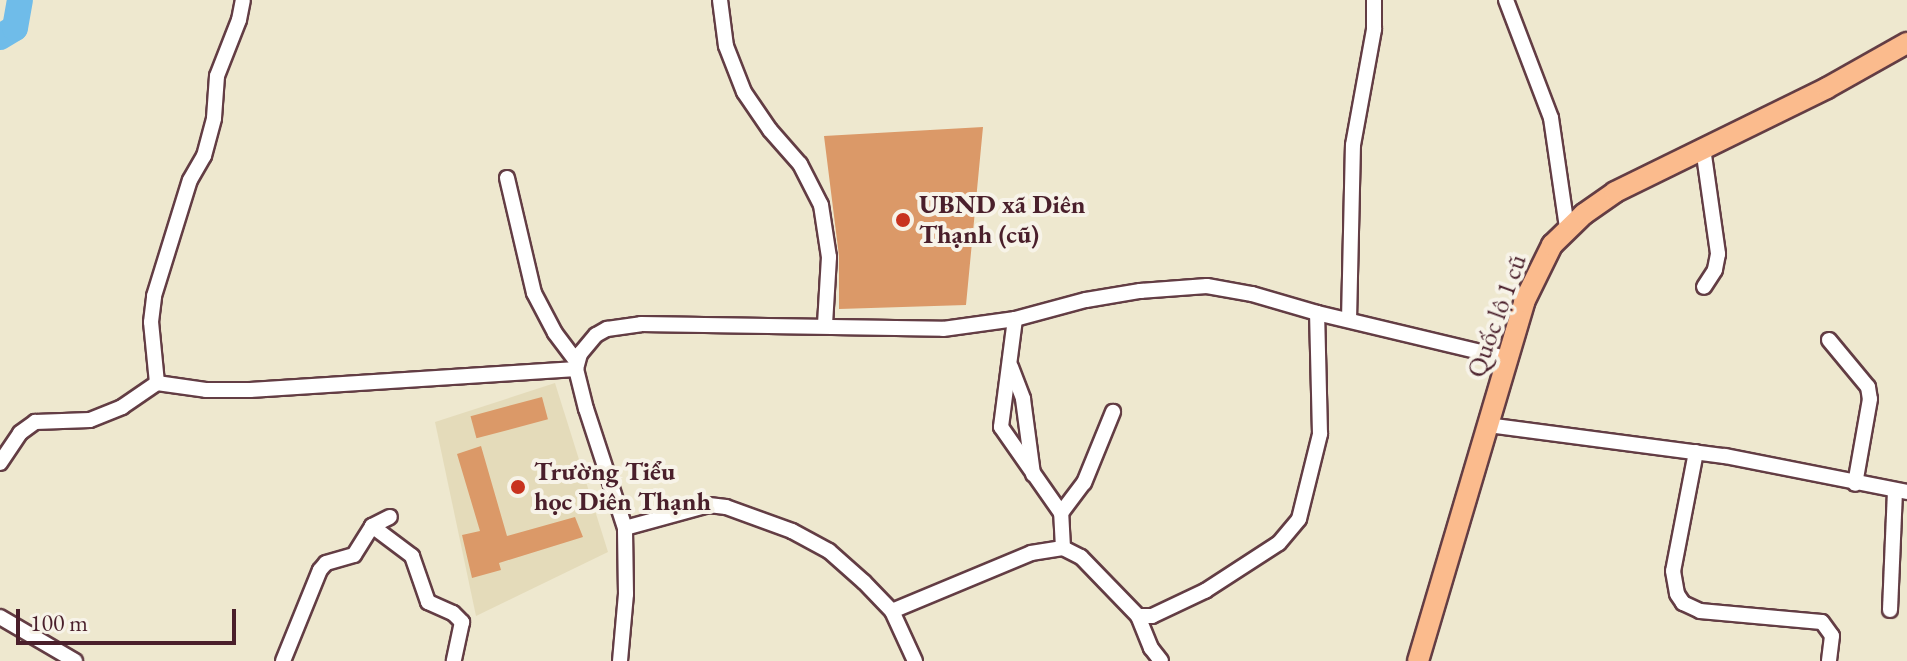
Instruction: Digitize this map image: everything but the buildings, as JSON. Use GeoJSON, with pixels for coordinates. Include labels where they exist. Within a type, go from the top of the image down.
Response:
{"type":"FeatureCollection","features":[{"type":"Feature","properties":{"kind":"main road","name":"Quốc lộ 1 cũ"},"geometry":{"type":"LineString","coordinates":[[1418,661],[1506,358],[1531,285],[1552,245],[1567,228],[1615,192],[1827,88],[1907,43]]}},
{"type":"Feature","properties":{"kind":"street"},"geometry":{"type":"LineString","coordinates":[[157,383],[151,322],[154,296],[190,180],[204,156],[214,118],[217,76],[239,20],[243,0]]}},
{"type":"Feature","properties":{"kind":"street"},"geometry":{"type":"LineString","coordinates":[[720,0],[726,46],[744,92],[770,130],[800,164],[821,205],[829,257],[825,325]]}},
{"type":"Feature","properties":{"kind":"street"},"geometry":{"type":"LineString","coordinates":[[1349,320],[1353,145],[1374,29],[1374,0]]}},
{"type":"Feature","properties":{"kind":"street"},"geometry":{"type":"LineString","coordinates":[[1506,0],[1551,118],[1567,228]]}},
{"type":"Feature","properties":{"kind":"street"},"geometry":{"type":"LineString","coordinates":[[1703,148],[1718,254],[1715,270],[1704,287]]}},
{"type":"Feature","properties":{"kind":"street"},"geometry":{"type":"LineString","coordinates":[[507,178],[534,293],[555,333],[577,365],[586,409],[625,528],[626,594],[620,661]]}},
{"type":"Feature","properties":{"kind":"street"},"geometry":{"type":"LineString","coordinates":[[577,365],[596,335],[616,326],[825,325],[943,329],[1015,319],[1086,300],[1197,286],[1252,294],[1317,313],[1506,358]]}},
{"type":"Feature","properties":{"kind":"street"},"geometry":{"type":"LineString","coordinates":[[1138,616],[1162,612],[1205,591],[1279,543],[1299,519],[1320,434],[1317,313]]}},
{"type":"Feature","properties":{"kind":"street"},"geometry":{"type":"LineString","coordinates":[[1015,319],[1001,427],[1061,513],[1063,548]]}},
{"type":"Feature","properties":{"kind":"street"},"geometry":{"type":"LineString","coordinates":[[1829,340],[1860,374],[1870,399],[1855,484]]}},
{"type":"Feature","properties":{"kind":"street"},"geometry":{"type":"LineString","coordinates":[[0,463],[20,433],[35,422],[90,420],[122,407],[157,383],[206,390],[250,390],[577,365]]}},
{"type":"Feature","properties":{"kind":"street"},"geometry":{"type":"LineString","coordinates":[[1011,366],[1023,399],[1033,474]]}},
{"type":"Feature","properties":{"kind":"street"},"geometry":{"type":"LineString","coordinates":[[1061,513],[1084,483],[1113,412]]}},
{"type":"Feature","properties":{"kind":"street"},"geometry":{"type":"LineString","coordinates":[[1488,425],[1696,452],[1901,492],[1890,610]]}},
{"type":"Feature","properties":{"kind":"street"},"geometry":{"type":"LineString","coordinates":[[1696,452],[1673,571],[1677,594],[1683,603],[1700,611],[1822,622],[1832,636],[1829,661]]}},
{"type":"Feature","properties":{"kind":"street"},"geometry":{"type":"LineString","coordinates":[[625,528],[694,507],[726,507],[792,531],[829,551],[892,611],[915,661]]}},
{"type":"Feature","properties":{"kind":"street"},"geometry":{"type":"LineString","coordinates":[[283,661],[320,570],[326,563],[354,555],[372,526],[390,517]]}},
{"type":"Feature","properties":{"kind":"street"},"geometry":{"type":"LineString","coordinates":[[372,526],[412,556],[428,602],[453,613],[462,622],[454,661]]}},
{"type":"Feature","properties":{"kind":"street"},"geometry":{"type":"LineString","coordinates":[[892,611],[1031,553],[1063,548],[1081,557],[1138,616],[1151,648],[1161,661]]}},
{"type":"Feature","properties":{"kind":"street"},"geometry":{"type":"LineString","coordinates":[[0,617],[75,661]]}},
{"type":"Feature","properties":{"kind":"shaded area","name":"Trường Tiểu học Diên Thạnh"},"geometry":{"type":"Polygon","coordinates":[[[555,383],[608,552],[476,616],[435,422],[555,383]]]}},
{"type":"Feature","properties":{"kind":"waterway"},"geometry":{"type":"LineString","coordinates":[[0,37],[15,28],[20,0]]}},
{"type":"Feature","properties":{"kind":"place","name":"UBND xã Diên Thạnh (cũ)"},"geometry":{"type":"Point","coordinates":[903,220]}},
{"type":"Feature","properties":{"kind":"place","name":"Trường Tiểu học Diên Thạnh"},"geometry":{"type":"Point","coordinates":[518,487]}}]}
